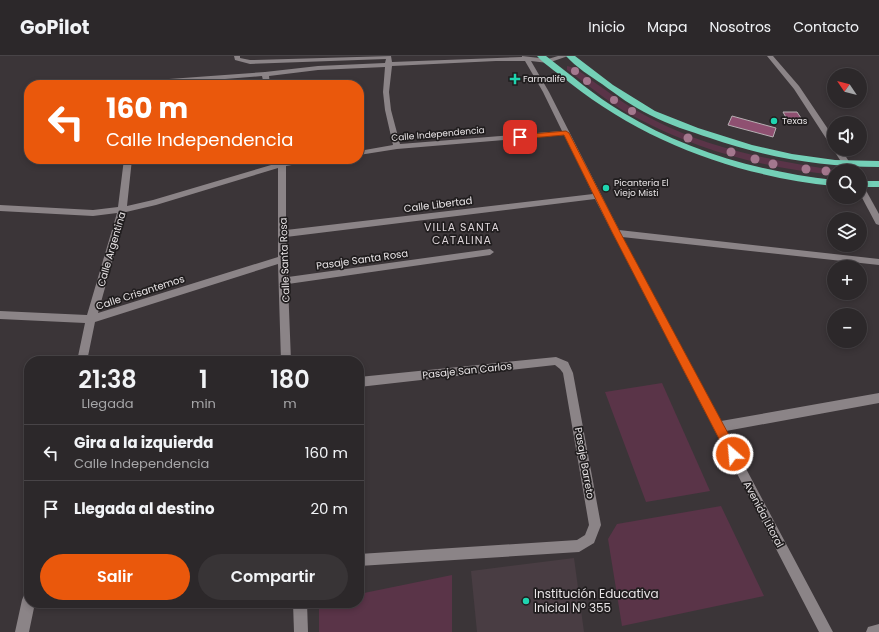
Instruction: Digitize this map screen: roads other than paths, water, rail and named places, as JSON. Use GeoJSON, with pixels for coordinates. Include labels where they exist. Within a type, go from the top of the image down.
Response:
{"type":"FeatureCollection","features":[{"type":"Feature","properties":{"kind":"highway"},"geometry":{"type":"LineString","coordinates":[[570,56],[632,100],[653,113],[684,127],[756,150],[829,164]]}},
{"type":"Feature","properties":{"kind":"highway"},"geometry":{"type":"LineString","coordinates":[[542,66],[618,114],[648,130],[680,144],[755,168],[791,177],[827,181]]}},
{"type":"Feature","properties":{"kind":"highway"},"geometry":{"type":"LineString","coordinates":[[867,165],[879,164]]}},
{"type":"Feature","properties":{"kind":"highway"},"geometry":{"type":"LineString","coordinates":[[867,184],[879,184]]}},
{"type":"Feature","properties":{"kind":"street"},"geometry":{"type":"LineString","coordinates":[[238,56],[237,59],[250,62],[525,57],[542,66],[565,56]]}},
{"type":"Feature","properties":{"kind":"street"},"geometry":{"type":"LineString","coordinates":[[770,56],[788,74],[827,133]]}},
{"type":"Feature","properties":{"kind":"street","name":"Avenida Litoral"},"geometry":{"type":"LineString","coordinates":[[525,57],[542,66],[566,133],[616,232],[826,632]]}},
{"type":"Feature","properties":{"kind":"street"},"geometry":{"type":"LineString","coordinates":[[183,80],[264,74],[389,59]]}},
{"type":"Feature","properties":{"kind":"street"},"geometry":{"type":"LineString","coordinates":[[389,59],[386,92],[388,110],[397,147]]}},
{"type":"Feature","properties":{"kind":"street"},"geometry":{"type":"LineString","coordinates":[[264,74],[266,80]]}},
{"type":"Feature","properties":{"kind":"street","name":"Calle Independencia"},"geometry":{"type":"LineString","coordinates":[[364,152],[397,147],[566,133]]}},
{"type":"Feature","properties":{"kind":"street","name":"Calle Argentina"},"geometry":{"type":"LineString","coordinates":[[83,356],[91,319],[122,210],[127,164]]}},
{"type":"Feature","properties":{"kind":"street"},"geometry":{"type":"LineString","coordinates":[[0,208],[93,213],[122,210],[153,203],[274,164]]}},
{"type":"Feature","properties":{"kind":"street","name":"Calle Santa Rosa"},"geometry":{"type":"LineString","coordinates":[[283,164],[282,258],[286,356]]}},
{"type":"Feature","properties":{"kind":"street","name":"Calle Libertad"},"geometry":{"type":"LineString","coordinates":[[282,234],[598,196]]}},
{"type":"Feature","properties":{"kind":"street"},"geometry":{"type":"LineString","coordinates":[[867,200],[879,222]]}},
{"type":"Feature","properties":{"kind":"street"},"geometry":{"type":"LineString","coordinates":[[616,232],[879,262]]}},
{"type":"Feature","properties":{"kind":"street","name":"Pasaje Santa Rosa"},"geometry":{"type":"LineString","coordinates":[[284,281],[490,252]]}},
{"type":"Feature","properties":{"kind":"street","name":"Calle Crisantemos"},"geometry":{"type":"LineString","coordinates":[[0,315],[91,319],[282,258]]}},
{"type":"Feature","properties":{"kind":"street","name":"Pasaje San Carlos"},"geometry":{"type":"LineString","coordinates":[[364,381],[556,361],[566,367],[568,373]]}},
{"type":"Feature","properties":{"kind":"street","name":"Pasaje Barreto"},"geometry":{"type":"LineString","coordinates":[[364,560],[579,546],[590,539],[595,525],[594,510],[568,373]]}},
{"type":"Feature","properties":{"kind":"street"},"geometry":{"type":"LineString","coordinates":[[719,427],[879,398]]}},
{"type":"Feature","properties":{"kind":"street"},"geometry":{"type":"LineString","coordinates":[[22,632],[27,608]]}},
{"type":"Feature","properties":{"kind":"street"},"geometry":{"type":"LineString","coordinates":[[300,608],[301,632]]}},
{"type":"Feature","properties":{"kind":"street"},"geometry":{"type":"LineString","coordinates":[[873,632],[879,631]]}},
{"type":"Feature","properties":{"kind":"place","name":"Farmalife"},"geometry":{"type":"Point","coordinates":[515,79]}},
{"type":"Feature","properties":{"kind":"place","name":"Texas"},"geometry":{"type":"Point","coordinates":[774,121]}},
{"type":"Feature","properties":{"kind":"place","name":"Picanteria El Viejo Misti"},"geometry":{"type":"Point","coordinates":[606,188]}},
{"type":"Feature","properties":{"kind":"place","name":"Institución Educativa Inicial Nº 355"},"geometry":{"type":"Point","coordinates":[526,601]}},
{"type":"Feature","properties":{"kind":"district","name":"VILLA SANTA CATALINA"},"geometry":{"type":"Point","coordinates":[462,233]}}]}
